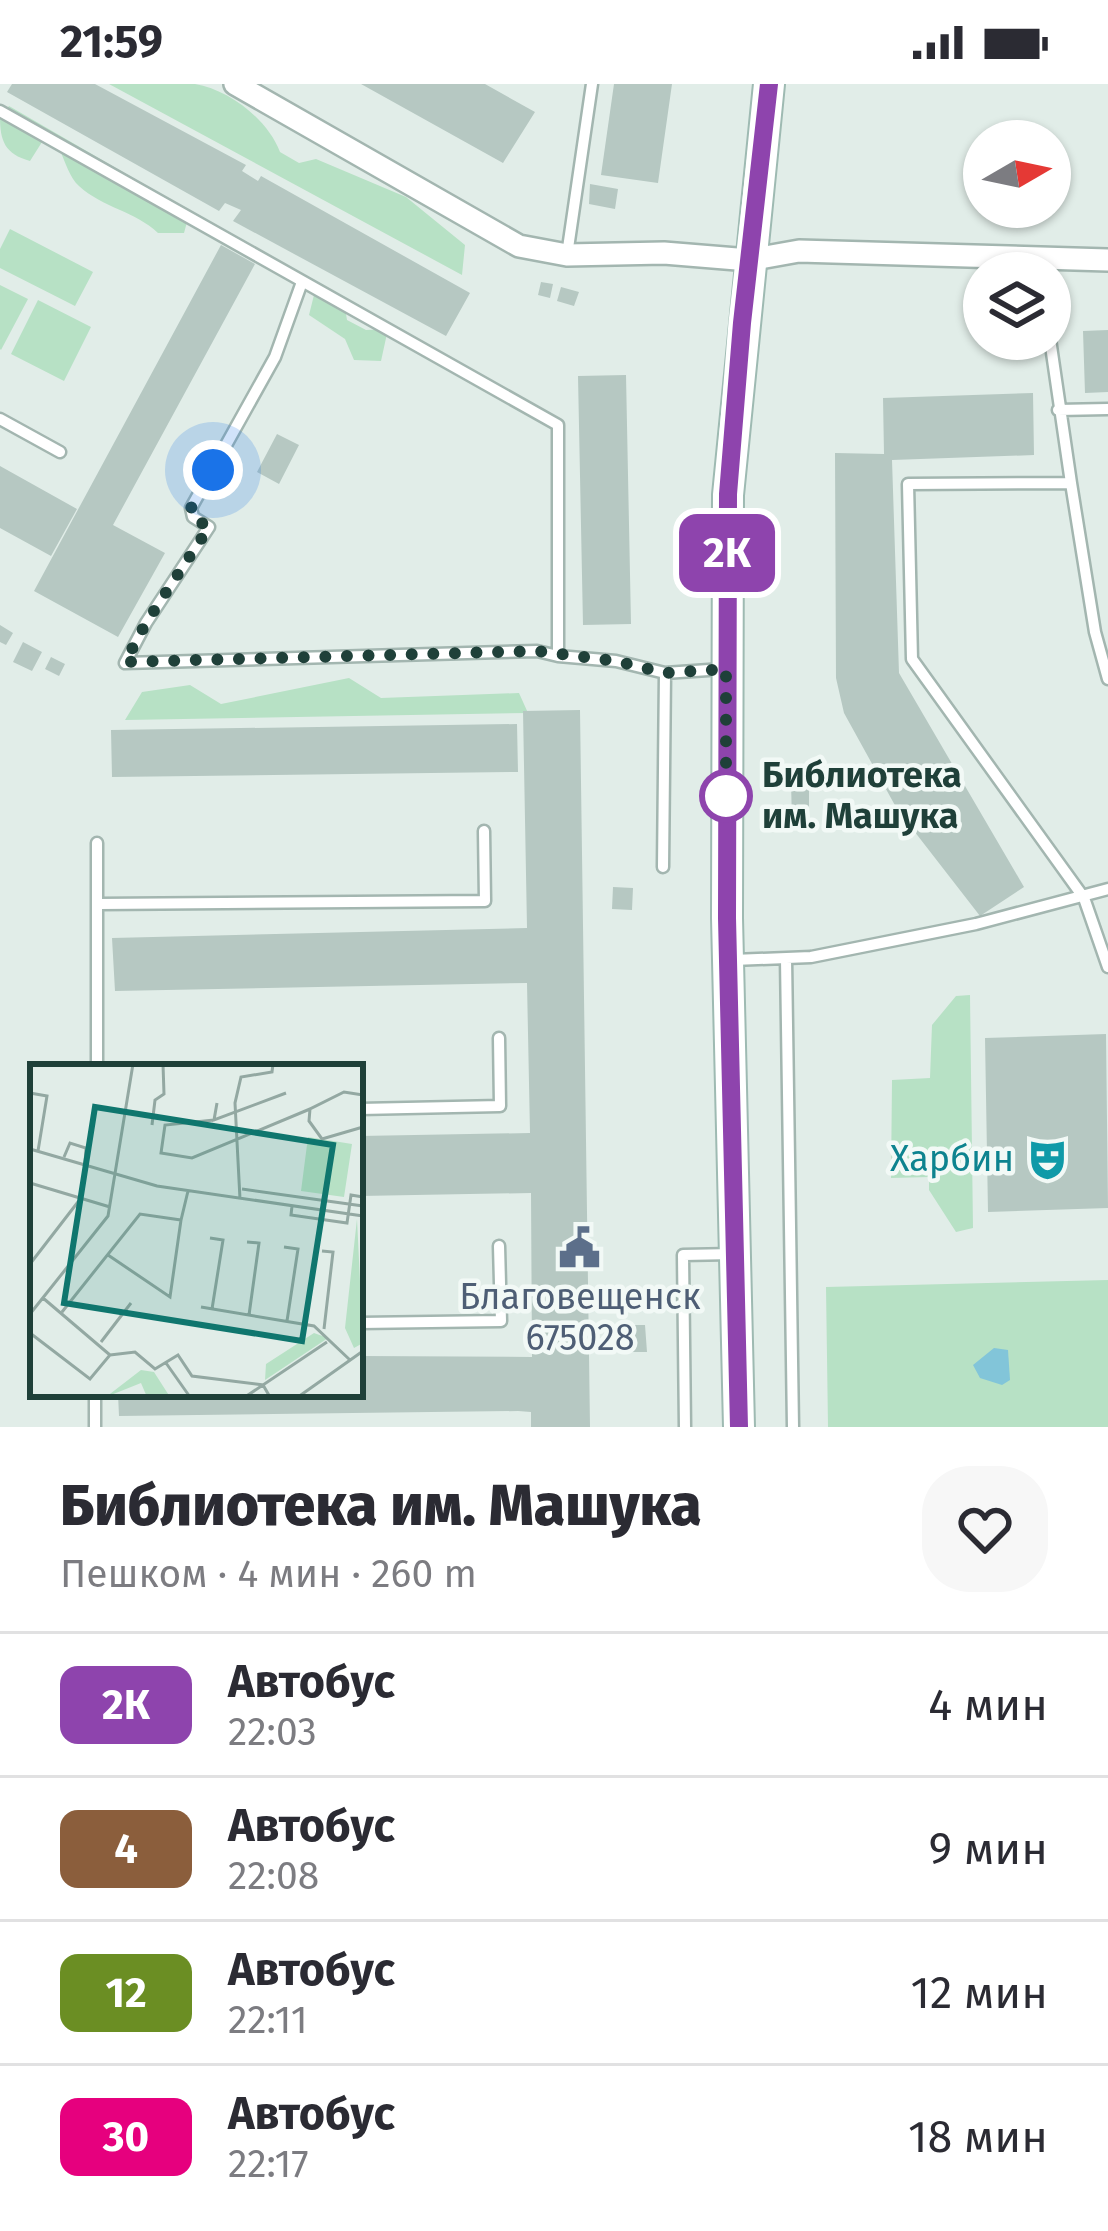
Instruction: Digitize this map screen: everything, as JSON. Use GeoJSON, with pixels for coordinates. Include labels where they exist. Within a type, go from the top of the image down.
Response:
{"type":"FeatureCollection","features":[{"type":"Feature","properties":{"kind":"main road"},"geometry":{"type":"LineString","coordinates":[[739,1427],[726,669],[728,494],[769,84]]}},
{"type":"Feature","properties":{"kind":"street"},"geometry":{"type":"LineString","coordinates":[[235,84],[519,246],[567,255],[664,253],[749,260],[799,251],[963,262]]}},
{"type":"Feature","properties":{"kind":"street"},"geometry":{"type":"LineString","coordinates":[[1071,264],[1108,260]]}},
{"type":"Feature","properties":{"kind":"lane"},"geometry":{"type":"LineString","coordinates":[[567,255],[590,85]]}},
{"type":"Feature","properties":{"kind":"lane"},"geometry":{"type":"LineString","coordinates":[[0,111],[558,425],[558,656]]}},
{"type":"Feature","properties":{"kind":"lane"},"geometry":{"type":"LineString","coordinates":[[302,282],[274,357],[191,508],[193,518],[209,527],[125,662],[537,651],[665,673],[726,669]]}},
{"type":"Feature","properties":{"kind":"lane"},"geometry":{"type":"LineString","coordinates":[[1052,360],[1095,632],[1108,679]]}},
{"type":"Feature","properties":{"kind":"lane"},"geometry":{"type":"LineString","coordinates":[[1058,410],[1108,409]]}},
{"type":"Feature","properties":{"kind":"lane"},"geometry":{"type":"LineString","coordinates":[[0,419],[60,452]]}},
{"type":"Feature","properties":{"kind":"lane"},"geometry":{"type":"LineString","coordinates":[[1071,483],[908,484],[912,658],[1084,898],[1108,967]]}},
{"type":"Feature","properties":{"kind":"lane"},"geometry":{"type":"LineString","coordinates":[[663,867],[665,673]]}},
{"type":"Feature","properties":{"kind":"lane"},"geometry":{"type":"LineString","coordinates":[[99,904],[485,901],[484,831]]}},
{"type":"Feature","properties":{"kind":"lane"},"geometry":{"type":"LineString","coordinates":[[97,843],[97,1064]]}},
{"type":"Feature","properties":{"kind":"lane"},"geometry":{"type":"LineString","coordinates":[[730,960],[786,959],[934,932],[1108,889]]}},
{"type":"Feature","properties":{"kind":"lane"},"geometry":{"type":"LineString","coordinates":[[786,959],[793,1427]]}},
{"type":"Feature","properties":{"kind":"lane"},"geometry":{"type":"LineString","coordinates":[[363,1109],[500,1106],[499,1038]]}},
{"type":"Feature","properties":{"kind":"lane"},"geometry":{"type":"LineString","coordinates":[[363,1323],[501,1321],[500,1246]]}},
{"type":"Feature","properties":{"kind":"lane"},"geometry":{"type":"LineString","coordinates":[[685,1427],[683,1255],[736,1254]]}},
{"type":"Feature","properties":{"kind":"green space"},"geometry":{"type":"Polygon","coordinates":[[[109,84],[195,84],[234,100],[267,129],[280,152],[299,163],[316,159],[406,197],[465,245],[462,275],[109,84]]]}},
{"type":"Feature","properties":{"kind":"green space"},"geometry":{"type":"Polygon","coordinates":[[[9,106],[190,211],[184,233],[158,233],[98,200],[73,179],[60,150],[42,142],[30,161],[15,155],[3,140],[0,125],[9,106]]]}},
{"type":"Feature","properties":{"kind":"green space"},"geometry":{"type":"Polygon","coordinates":[[[10,229],[93,272],[75,306],[0,268],[0,249],[10,229]]]}},
{"type":"Feature","properties":{"kind":"green space"},"geometry":{"type":"Polygon","coordinates":[[[0,285],[28,299],[1,350],[0,349],[0,285]]]}},
{"type":"Feature","properties":{"kind":"green space"},"geometry":{"type":"Polygon","coordinates":[[[314,295],[344,302],[347,320],[366,330],[388,329],[381,361],[354,360],[345,339],[309,315],[314,295]]]}},
{"type":"Feature","properties":{"kind":"green space"},"geometry":{"type":"Polygon","coordinates":[[[38,300],[91,327],[64,381],[11,354],[38,300]]]}},
{"type":"Feature","properties":{"kind":"green space"},"geometry":{"type":"Polygon","coordinates":[[[349,678],[381,698],[519,693],[528,713],[125,720],[142,692],[190,685],[221,704],[349,678]]]}},
{"type":"Feature","properties":{"kind":"green space"},"geometry":{"type":"Polygon","coordinates":[[[970,995],[973,1228],[956,1232],[929,1190],[929,1177],[891,1178],[892,1080],[930,1078],[932,1025],[956,996],[970,995]]]}},
{"type":"Feature","properties":{"kind":"green space"},"geometry":{"type":"Polygon","coordinates":[[[1108,1280],[1108,1427],[828,1427],[826,1287],[1108,1280]]]}},
{"type":"Feature","properties":{"kind":"water"},"geometry":{"type":"Polygon","coordinates":[[[994,1348],[1008,1350],[1010,1380],[1002,1385],[980,1378],[973,1365],[994,1348]]]}},
{"type":"Feature","properties":{"kind":"building"},"geometry":{"type":"Polygon","coordinates":[[[12,84],[95,84],[246,165],[242,171],[258,181],[261,176],[470,293],[446,336],[233,221],[241,210],[225,203],[219,211],[7,92],[12,84]]]}},
{"type":"Feature","properties":{"kind":"building"},"geometry":{"type":"Polygon","coordinates":[[[361,84],[485,84],[535,112],[503,163],[361,84]]]}},
{"type":"Feature","properties":{"kind":"building"},"geometry":{"type":"Polygon","coordinates":[[[614,84],[672,84],[658,183],[601,175],[614,84]]]}},
{"type":"Feature","properties":{"kind":"building"},"geometry":{"type":"Polygon","coordinates":[[[590,184],[618,189],[615,209],[589,204],[590,184]]]}},
{"type":"Feature","properties":{"kind":"building"},"geometry":{"type":"Polygon","coordinates":[[[221,245],[255,264],[113,525],[165,553],[118,637],[34,591],[221,245]]]}},
{"type":"Feature","properties":{"kind":"building"},"geometry":{"type":"Polygon","coordinates":[[[541,282],[553,284],[550,298],[538,295],[541,282]]]}},
{"type":"Feature","properties":{"kind":"building"},"geometry":{"type":"Polygon","coordinates":[[[561,287],[579,292],[574,306],[557,301],[561,287]]]}},
{"type":"Feature","properties":{"kind":"building"},"geometry":{"type":"Polygon","coordinates":[[[1108,330],[1108,392],[1085,393],[1083,331],[1108,330]]]}},
{"type":"Feature","properties":{"kind":"building"},"geometry":{"type":"Polygon","coordinates":[[[626,375],[631,624],[583,625],[578,376],[626,375]]]}},
{"type":"Feature","properties":{"kind":"building"},"geometry":{"type":"Polygon","coordinates":[[[1033,393],[1034,455],[892,460],[899,673],[1024,887],[980,916],[897,809],[844,713],[836,678],[835,453],[884,454],[883,398],[1033,393]]]}},
{"type":"Feature","properties":{"kind":"building"},"geometry":{"type":"Polygon","coordinates":[[[277,434],[299,445],[279,484],[257,472],[277,434]]]}},
{"type":"Feature","properties":{"kind":"building"},"geometry":{"type":"Polygon","coordinates":[[[0,466],[77,509],[51,556],[0,528],[0,466]]]}},
{"type":"Feature","properties":{"kind":"building"},"geometry":{"type":"Polygon","coordinates":[[[0,625],[13,633],[6,645],[0,642],[0,625]]]}},
{"type":"Feature","properties":{"kind":"building"},"geometry":{"type":"Polygon","coordinates":[[[23,642],[42,652],[32,671],[13,662],[23,642]]]}},
{"type":"Feature","properties":{"kind":"building"},"geometry":{"type":"Polygon","coordinates":[[[51,657],[65,664],[59,676],[45,669],[51,657]]]}},
{"type":"Feature","properties":{"kind":"building"},"geometry":{"type":"Polygon","coordinates":[[[580,710],[590,1427],[531,1427],[531,1412],[518,1411],[119,1416],[118,1397],[363,1397],[363,1356],[532,1357],[531,1193],[363,1196],[363,1136],[530,1133],[527,983],[115,991],[112,938],[527,928],[523,711],[580,710]]]}},
{"type":"Feature","properties":{"kind":"building"},"geometry":{"type":"Polygon","coordinates":[[[517,724],[518,772],[112,777],[111,730],[517,724]]]}},
{"type":"Feature","properties":{"kind":"building"},"geometry":{"type":"Polygon","coordinates":[[[809,781],[809,821],[792,821],[791,782],[809,781]]]}},
{"type":"Feature","properties":{"kind":"building"},"geometry":{"type":"Polygon","coordinates":[[[613,887],[633,888],[632,910],[612,909],[613,887]]]}},
{"type":"Feature","properties":{"kind":"building","name":"Харбин"},"geometry":{"type":"Polygon","coordinates":[[[1106,1034],[1108,1208],[988,1212],[985,1038],[1106,1034]]]}},
{"type":"Feature","properties":{"kind":"building"},"geometry":{"type":"Polygon","coordinates":[[[626,1325],[645,1325],[647,1352],[628,1352],[626,1325]]]}},
{"type":"Feature","properties":{"kind":"bus line","name":"2К"},"geometry":{"type":"LineString","coordinates":[[739,1427],[727,918],[728,494],[769,84]]}},
{"type":"Feature","properties":{"kind":"place","name":"Библиотека им. Машука"},"geometry":{"type":"Point","coordinates":[726,796]}},
{"type":"Feature","properties":{"kind":"place","name":"Харбин"},"geometry":{"type":"Point","coordinates":[1048,1159]}},
{"type":"Feature","properties":{"kind":"place","name":"Благовещенск 675028"},"geometry":{"type":"Point","coordinates":[580,1247]}},
{"type":"Feature","properties":{"kind":"route"},"geometry":{"type":"LineString","coordinates":[[213,470],[191,508],[193,518],[209,527],[125,662],[537,651],[665,673],[726,669],[726,796]]}}]}
